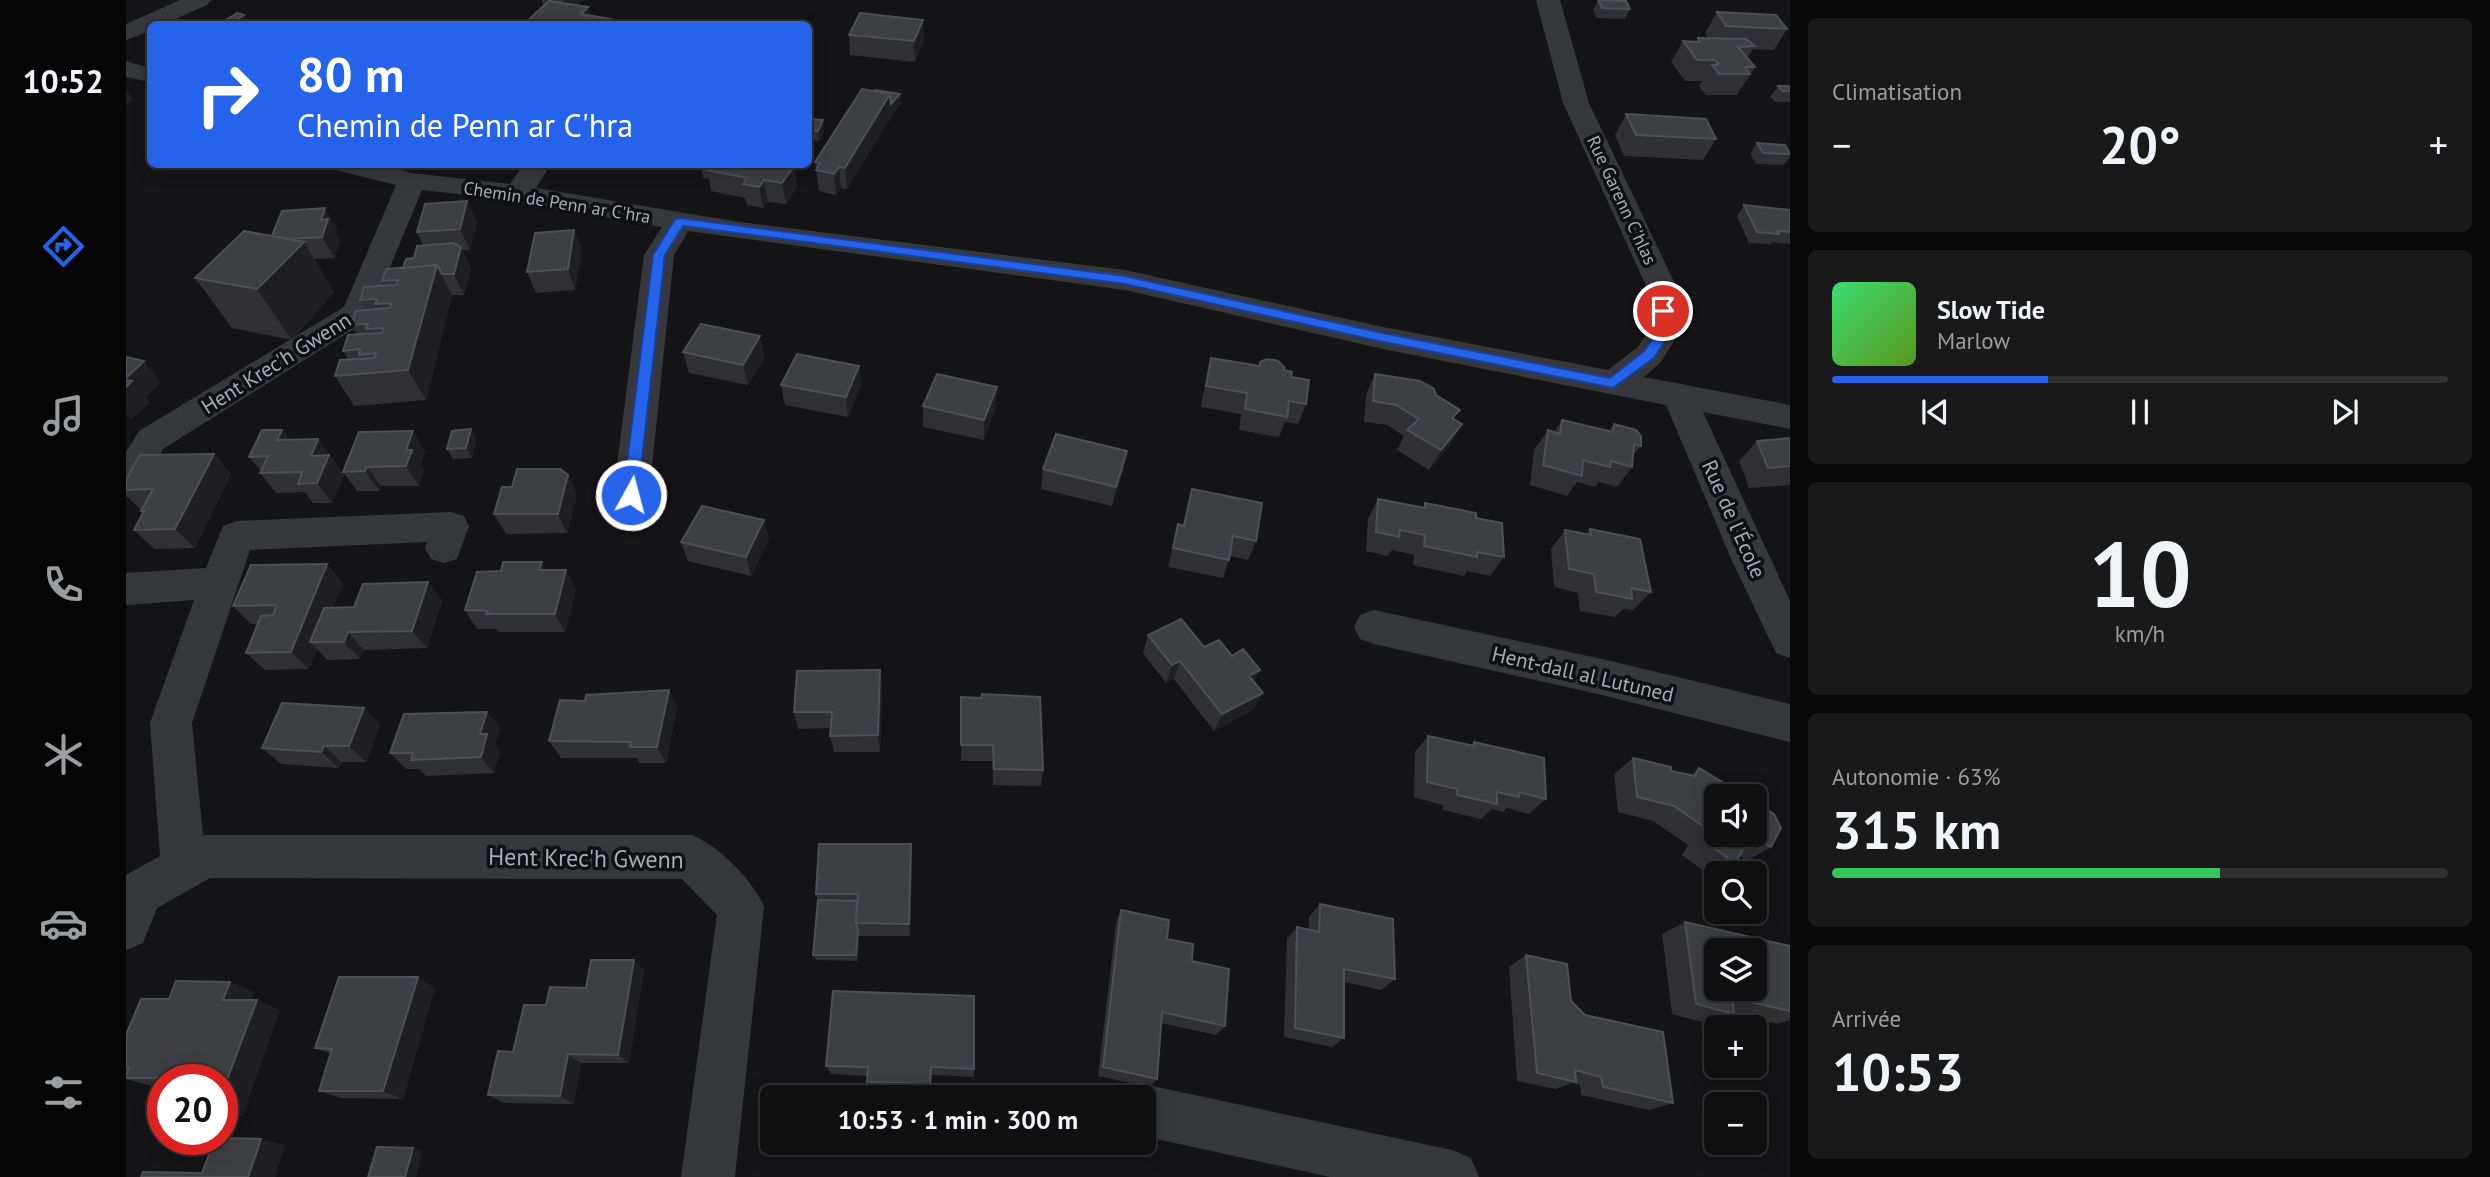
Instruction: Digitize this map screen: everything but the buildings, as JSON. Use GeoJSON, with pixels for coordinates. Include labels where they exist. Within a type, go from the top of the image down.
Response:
{"type":"FeatureCollection","features":[{"type":"Feature","properties":{"kind":"street"},"geometry":{"type":"LineString","coordinates":[[152,21],[198,0]]}},
{"type":"Feature","properties":{"kind":"street","name":"Rue Garenn C'hlas"},"geometry":{"type":"LineString","coordinates":[[1548,0],[1576,103],[1662,288],[1663,333],[1649,355],[1613,384]]}},
{"type":"Feature","properties":{"kind":"street"},"geometry":{"type":"LineString","coordinates":[[126,33],[147,23]]}},
{"type":"Feature","properties":{"kind":"street"},"geometry":{"type":"LineString","coordinates":[[126,69],[147,74]]}},
{"type":"Feature","properties":{"kind":"street","name":"Chemin de Penn ar C'hra"},"geometry":{"type":"LineString","coordinates":[[362,168],[412,181],[518,194],[680,221],[1125,280],[1383,338],[1790,417]]}},
{"type":"Feature","properties":{"kind":"street"},"geometry":{"type":"LineString","coordinates":[[518,194],[535,168]]}},
{"type":"Feature","properties":{"kind":"street","name":"Hent Krec'h Gwenn"},"geometry":{"type":"LineString","coordinates":[[126,483],[151,440],[357,313],[412,181]]}},
{"type":"Feature","properties":{"kind":"street"},"geometry":{"type":"LineString","coordinates":[[631,495],[659,255],[680,221]]}},
{"type":"Feature","properties":{"kind":"street","name":"Rue de l'École"},"geometry":{"type":"LineString","coordinates":[[1679,397],[1752,563],[1790,641]]}},
{"type":"Feature","properties":{"kind":"street"},"geometry":{"type":"LineString","coordinates":[[184,868],[171,723],[236,536],[451,526],[444,548]]}},
{"type":"Feature","properties":{"kind":"street"},"geometry":{"type":"LineString","coordinates":[[126,589],[218,583]]}},
{"type":"Feature","properties":{"kind":"street","name":"Hent-dall al Lutuned"},"geometry":{"type":"LineString","coordinates":[[1374,627],[1602,677],[1790,723]]}},
{"type":"Feature","properties":{"kind":"street","name":"Hent Krec'h Gwenn"},"geometry":{"type":"LineString","coordinates":[[134,909],[184,868],[205,856],[692,856],[741,907],[708,1177]]}},
{"type":"Feature","properties":{"kind":"street"},"geometry":{"type":"LineString","coordinates":[[1156,1113],[1452,1177]]}},
{"type":"Feature","properties":{"kind":"route"},"geometry":{"type":"LineString","coordinates":[[631,495],[659,255],[680,221],[739,231],[1125,280],[1383,338],[1613,384],[1649,355],[1663,333],[1663,311]]}}]}
